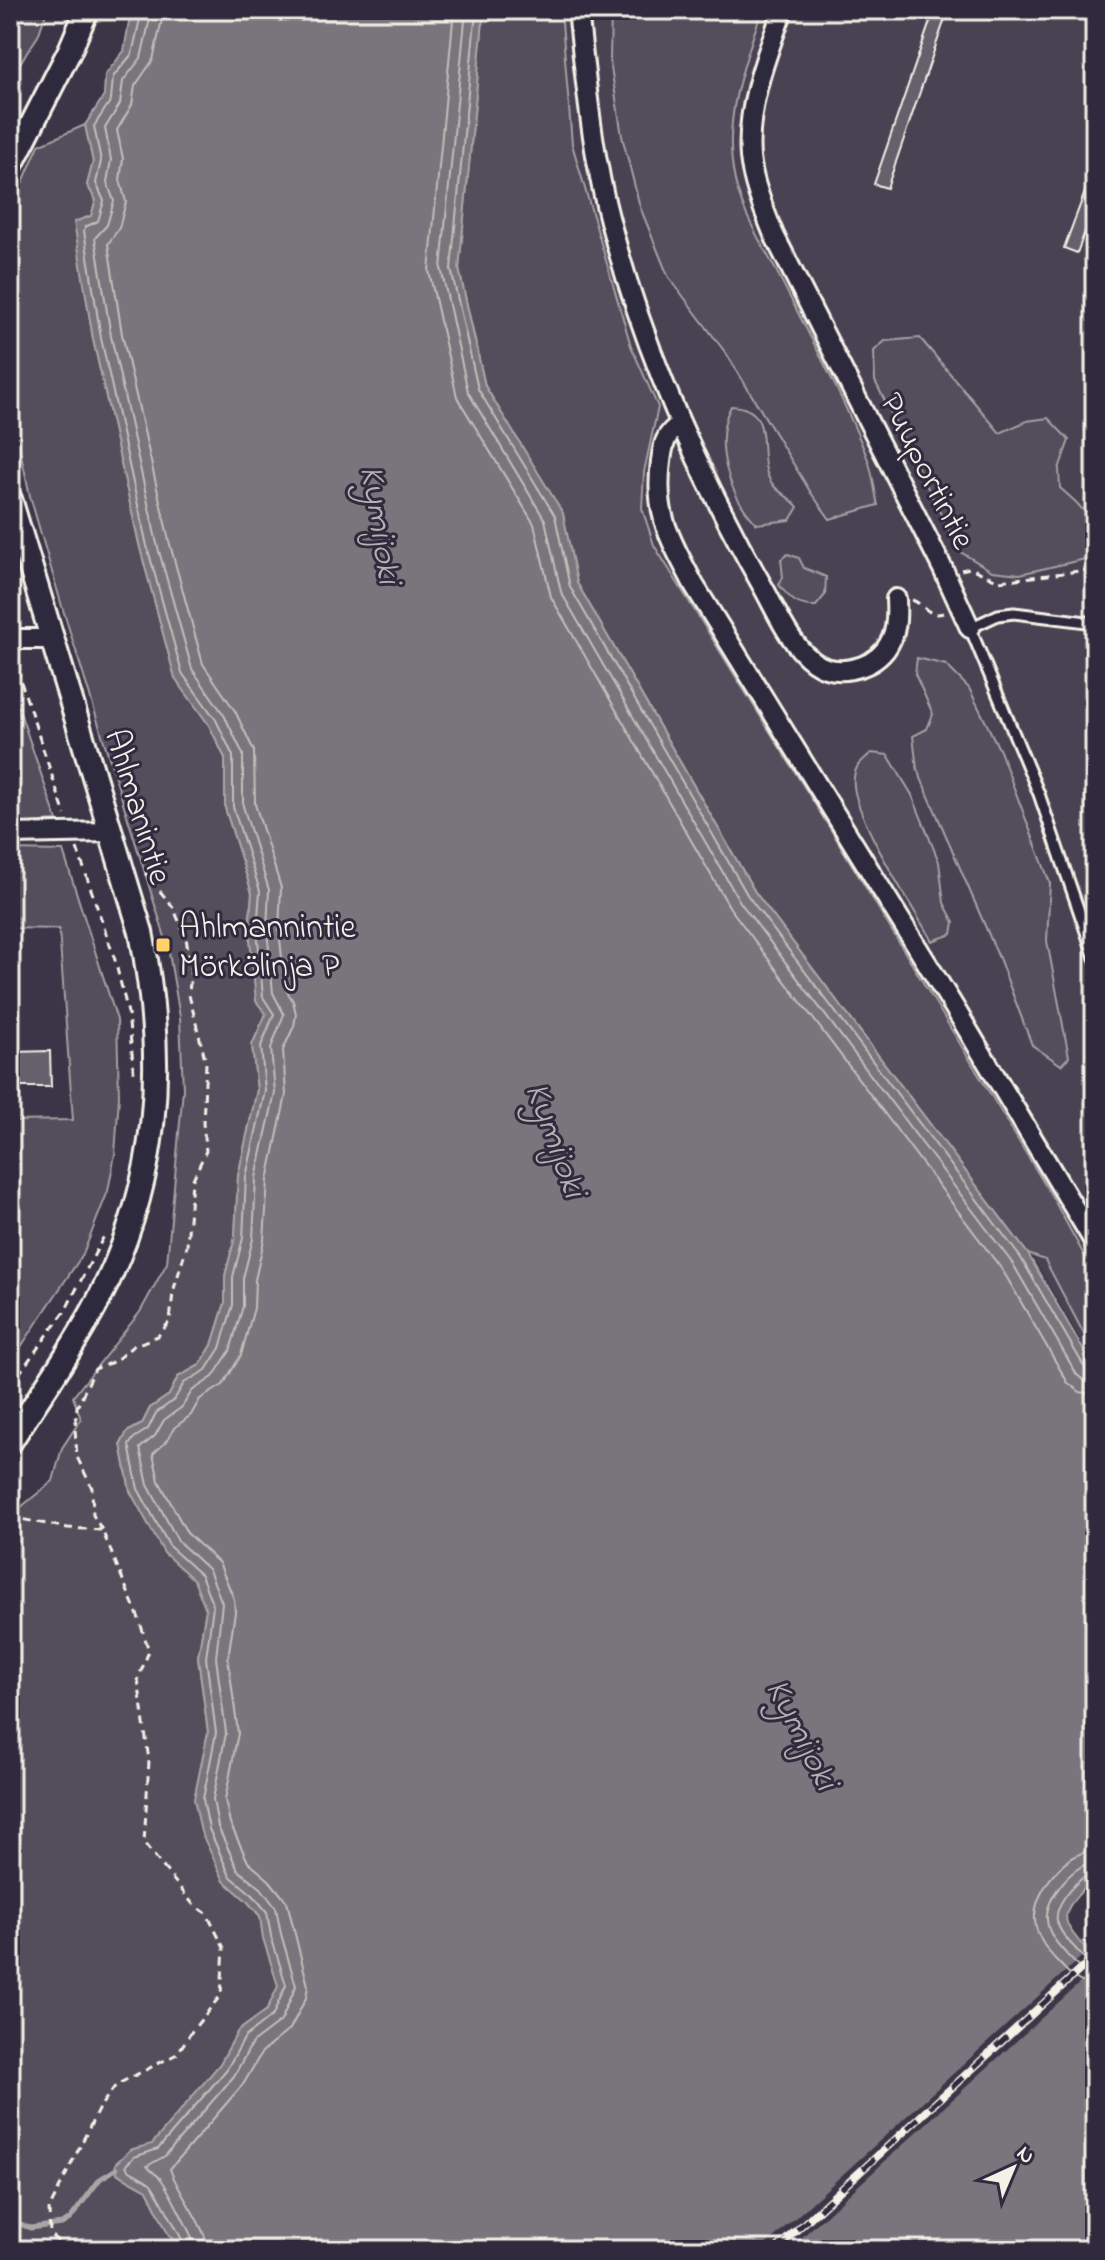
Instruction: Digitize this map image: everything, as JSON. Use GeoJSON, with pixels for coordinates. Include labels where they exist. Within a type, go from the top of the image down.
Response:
{"type":"FeatureCollection","features":[{"type":"Feature","properties":{"kind":"street"},"geometry":{"type":"LineString","coordinates":[[10,167],[87,10]]}},
{"type":"Feature","properties":{"kind":"street"},"geometry":{"type":"LineString","coordinates":[[578,10],[593,138],[607,211],[650,352],[708,484],[773,604],[793,640],[816,664],[843,670],[875,661],[890,643],[896,629],[901,598]]}},
{"type":"Feature","properties":{"kind":"street","name":"Puuportintie"},"geometry":{"type":"LineString","coordinates":[[783,10],[766,57],[752,117],[750,158],[760,199],[774,235],[970,628]]}},
{"type":"Feature","properties":{"kind":"street"},"geometry":{"type":"LineString","coordinates":[[680,425],[667,435],[660,469],[659,510],[669,536],[694,585],[954,1007],[1095,1243]]}},
{"type":"Feature","properties":{"kind":"street","name":"Ahlmanintie"},"geometry":{"type":"LineString","coordinates":[[10,499],[141,932],[153,994],[156,1082],[149,1156],[128,1234],[101,1294],[10,1442]]}},
{"type":"Feature","properties":{"kind":"street"},"geometry":{"type":"LineString","coordinates":[[10,639],[53,639]]}},
{"type":"Feature","properties":{"kind":"street"},"geometry":{"type":"LineString","coordinates":[[10,834],[112,832]]}},
{"type":"Feature","properties":{"kind":"lane"},"geometry":{"type":"LineString","coordinates":[[970,628],[998,615],[1014,613],[1095,623]]}},
{"type":"Feature","properties":{"kind":"lane","name":"Puuportintie"},"geometry":{"type":"LineString","coordinates":[[970,628],[1039,794],[1095,958]]}},
{"type":"Feature","properties":{"kind":"path"},"geometry":{"type":"LineString","coordinates":[[961,570],[970,568],[999,581],[1095,569]]}},
{"type":"Feature","properties":{"kind":"path"},"geometry":{"type":"LineString","coordinates":[[901,598],[917,601],[930,613],[938,615],[948,612],[944,603]]}},
{"type":"Feature","properties":{"kind":"path"},"geometry":{"type":"LineString","coordinates":[[10,648],[69,826]]}},
{"type":"Feature","properties":{"kind":"path"},"geometry":{"type":"LineString","coordinates":[[75,842],[115,960],[128,1013],[135,1078]]}},
{"type":"Feature","properties":{"kind":"path"},"geometry":{"type":"LineString","coordinates":[[10,1386],[65,1311],[107,1229]]}},
{"type":"Feature","properties":{"kind":"path"},"geometry":{"type":"LineString","coordinates":[[10,1517],[68,1528],[102,1530],[138,1616],[149,1651],[138,1679],[149,1761],[144,1843],[192,1903],[207,1914],[224,1948],[221,1995],[177,2054],[116,2085],[99,2108],[59,2185],[49,2209],[50,2235],[70,2250]]}},
{"type":"Feature","properties":{"kind":"shaded area"},"geometry":{"type":"Polygon","coordinates":[[[10,10],[47,10],[38,36],[10,78],[10,10]]]}},
{"type":"Feature","properties":{"kind":"shaded area"},"geometry":{"type":"Polygon","coordinates":[[[484,10],[561,10],[572,144],[631,346],[658,407],[644,472],[642,508],[654,545],[831,830],[1050,1193],[1095,1275],[1095,1355],[1045,1260],[1028,1254],[755,892],[577,583],[562,513],[485,386],[459,269],[484,10]]]}},
{"type":"Feature","properties":{"kind":"shaded area"},"geometry":{"type":"Polygon","coordinates":[[[485,10],[1095,10],[1095,1366],[1032,1255],[755,892],[485,10]]]}},
{"type":"Feature","properties":{"kind":"shaded area"},"geometry":{"type":"Polygon","coordinates":[[[611,10],[762,10],[738,88],[731,129],[736,184],[752,225],[858,434],[869,463],[878,505],[830,519],[728,356],[668,276],[640,207],[622,136],[610,61],[611,10]]]}},
{"type":"Feature","properties":{"kind":"shaded area"},"geometry":{"type":"Polygon","coordinates":[[[85,125],[93,162],[87,185],[96,200],[91,216],[75,222],[93,339],[140,548],[175,677],[209,725],[225,758],[225,808],[252,893],[249,929],[266,1014],[252,1045],[257,1090],[238,1176],[235,1237],[225,1276],[225,1303],[212,1345],[200,1365],[178,1377],[169,1395],[150,1408],[142,1424],[127,1432],[121,1444],[130,1491],[164,1552],[194,1580],[206,1609],[198,1657],[208,1732],[195,1799],[224,1881],[260,1916],[263,1938],[279,1986],[267,2010],[238,2031],[220,2064],[152,2145],[130,2150],[117,2173],[147,2190],[169,2235],[181,2250],[20,2250],[10,2232],[10,1516],[53,1481],[62,1448],[81,1419],[73,1397],[140,1312],[167,1263],[183,1089],[180,1017],[168,947],[61,603],[30,496],[10,403],[10,212],[39,145],[85,125]]]}},
{"type":"Feature","properties":{"kind":"shaded area"},"geometry":{"type":"Polygon","coordinates":[[[920,338],[1000,433],[1027,421],[1048,418],[1069,440],[1059,469],[1060,488],[1091,522],[1095,552],[1085,559],[1020,574],[992,571],[959,551],[875,381],[874,351],[885,341],[920,338]]]}},
{"type":"Feature","properties":{"kind":"shaded area"},"geometry":{"type":"Polygon","coordinates":[[[731,406],[746,409],[756,416],[761,425],[768,475],[774,486],[798,507],[790,520],[757,524],[738,499],[723,452],[723,436],[731,406]]]}},
{"type":"Feature","properties":{"kind":"shaded area"},"geometry":{"type":"Polygon","coordinates":[[[788,554],[799,558],[804,568],[826,577],[825,595],[816,606],[795,602],[779,585],[783,577],[781,559],[788,554]]]}},
{"type":"Feature","properties":{"kind":"shaded area"},"geometry":{"type":"Polygon","coordinates":[[[917,658],[946,665],[969,688],[1000,751],[1050,883],[1047,941],[1069,1057],[1061,1065],[1032,1045],[999,958],[917,769],[913,736],[927,729],[933,714],[915,674],[917,658]]]}},
{"type":"Feature","properties":{"kind":"shaded area"},"geometry":{"type":"Polygon","coordinates":[[[10,683],[57,821],[15,824],[10,765],[10,683]]]}},
{"type":"Feature","properties":{"kind":"shaded area"},"geometry":{"type":"Polygon","coordinates":[[[871,753],[888,755],[912,795],[939,862],[944,903],[954,922],[952,934],[932,941],[872,836],[855,793],[854,778],[860,764],[871,753]]]}},
{"type":"Feature","properties":{"kind":"shaded area"},"geometry":{"type":"Polygon","coordinates":[[[10,850],[63,851],[117,1020],[119,1096],[115,1154],[108,1191],[83,1254],[10,1363],[10,1121],[73,1120],[59,929],[10,928],[10,850]]]}},
{"type":"Feature","properties":{"kind":"water","name":"Kymijoki"},"geometry":{"type":"Polygon","coordinates":[[[136,10],[484,10],[459,269],[485,386],[563,513],[577,583],[755,892],[1028,1254],[1095,1370],[1095,1877],[1073,1901],[1066,1918],[1073,1934],[1095,1958],[1095,2250],[181,2250],[169,2235],[147,2190],[117,2173],[115,2164],[130,2150],[152,2144],[220,2064],[238,2031],[267,2010],[278,1986],[263,1938],[260,1916],[224,1881],[201,1832],[194,1799],[208,1732],[198,1657],[206,1609],[194,1580],[164,1553],[130,1491],[121,1444],[127,1432],[142,1424],[150,1408],[169,1395],[178,1377],[200,1365],[212,1345],[225,1303],[225,1276],[235,1237],[238,1176],[257,1090],[252,1045],[266,1014],[256,1001],[249,929],[252,893],[225,808],[225,758],[209,725],[175,678],[140,548],[93,339],[74,222],[91,216],[96,200],[87,185],[93,162],[85,125],[104,96],[105,75],[124,51],[129,22],[136,10]]]}},
{"type":"Feature","properties":{"kind":"pier"},"geometry":{"type":"Polygon","coordinates":[[[1091,1948],[1095,1952],[1095,1969],[788,2250],[760,2250],[1091,1948]]]}},
{"type":"Feature","properties":{"kind":"building"},"geometry":{"type":"Polygon","coordinates":[[[934,10],[948,10],[887,188],[874,184],[934,10]]]}},
{"type":"Feature","properties":{"kind":"building"},"geometry":{"type":"Polygon","coordinates":[[[1094,168],[1095,204],[1077,253],[1064,248],[1094,168]]]}},
{"type":"Feature","properties":{"kind":"building"},"geometry":{"type":"Polygon","coordinates":[[[50,1051],[51,1087],[10,1087],[13,1052],[50,1051]]]}},
{"type":"Feature","properties":{"kind":"waterway"},"geometry":{"type":"LineString","coordinates":[[13,2221],[30,2228],[62,2224],[70,2219],[100,2179],[116,2169]]}},
{"type":"Feature","properties":{"kind":"railway"},"geometry":{"type":"LineString","coordinates":[[775,2250],[1095,1956]]}},
{"type":"Feature","properties":{"kind":"place","name":"Ahlmannintie Mörkölinja P"},"geometry":{"type":"Point","coordinates":[163,945]}}]}
